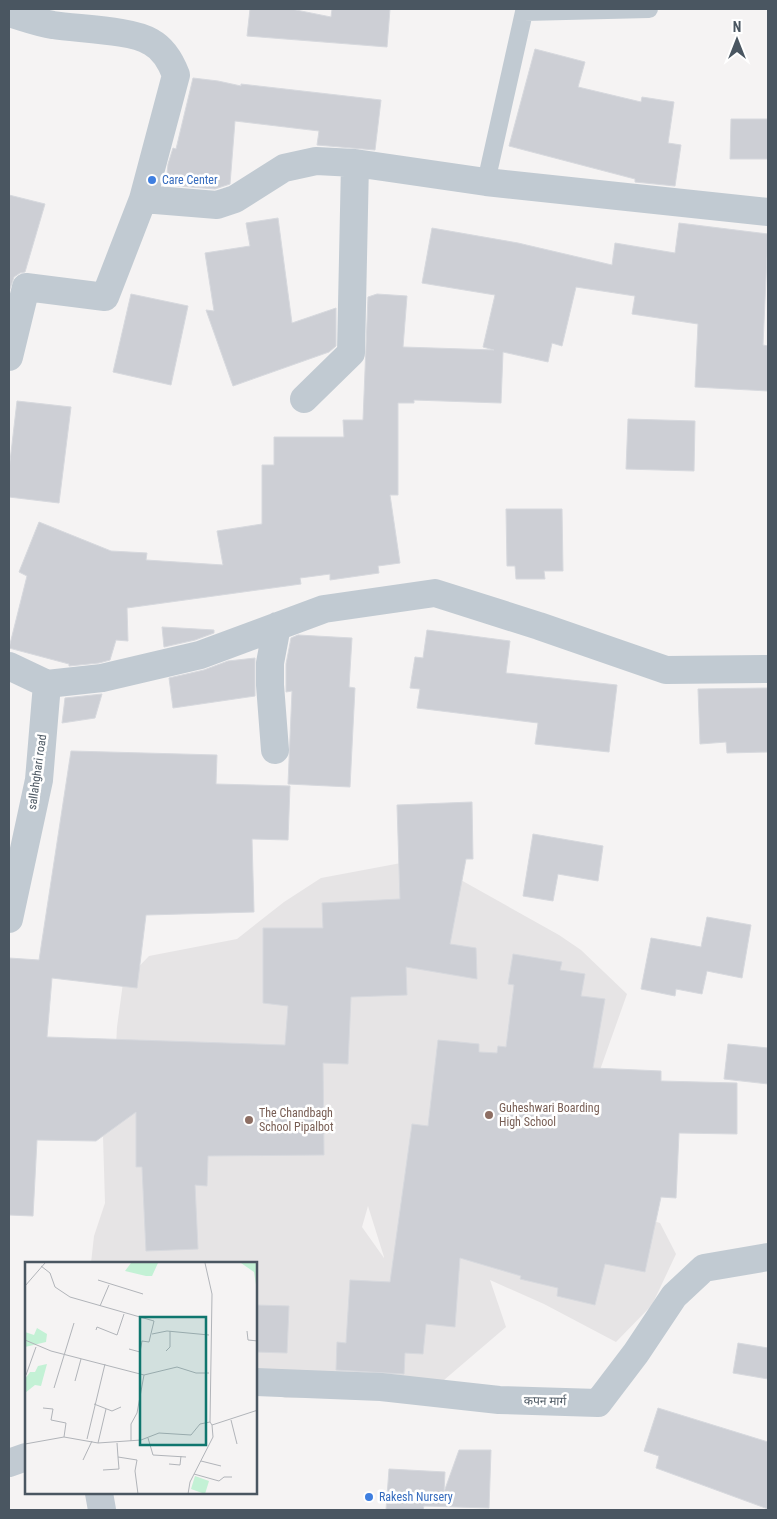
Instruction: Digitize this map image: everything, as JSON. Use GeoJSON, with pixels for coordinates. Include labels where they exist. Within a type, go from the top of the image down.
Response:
{"type":"FeatureCollection","features":[{"type":"Feature","properties":{"kind":"street"},"geometry":{"type":"LineString","coordinates":[[9,13],[51,25],[134,35],[151,41],[162,50],[171,63],[176,75],[143,199],[105,297],[26,287],[9,357]]}},
{"type":"Feature","properties":{"kind":"street"},"geometry":{"type":"LineString","coordinates":[[143,199],[217,206],[235,199],[284,168],[316,162],[355,163],[486,182],[768,212]]}},
{"type":"Feature","properties":{"kind":"street"},"geometry":{"type":"LineString","coordinates":[[304,399],[351,354],[355,163]]}},
{"type":"Feature","properties":{"kind":"street"},"geometry":{"type":"LineString","coordinates":[[9,666],[47,684],[102,678],[200,655],[324,609],[435,593],[539,626],[666,670],[768,669]]}},
{"type":"Feature","properties":{"kind":"street"},"geometry":{"type":"LineString","coordinates":[[275,750],[270,664],[277,626]]}},
{"type":"Feature","properties":{"kind":"street","name":"sallahghari road"},"geometry":{"type":"LineString","coordinates":[[11,909],[39,780],[47,684]]}},
{"type":"Feature","properties":{"kind":"street","name":"कपन मार्ग"},"geometry":{"type":"LineString","coordinates":[[258,1382],[381,1387],[499,1400],[598,1403],[636,1353],[674,1296],[704,1268],[768,1256]]}},
{"type":"Feature","properties":{"kind":"street"},"geometry":{"type":"LineString","coordinates":[[9,1463],[25,1457]]}},
{"type":"Feature","properties":{"kind":"street"},"geometry":{"type":"LineString","coordinates":[[99,1494],[102,1510]]}},
{"type":"Feature","properties":{"kind":"lane"},"geometry":{"type":"LineString","coordinates":[[486,182],[524,12],[649,9]]}},
{"type":"Feature","properties":{"kind":"shaded area","name":"The Chandbagh School Pipalbot"},"geometry":{"type":"Polygon","coordinates":[[[401,863],[443,870],[559,935],[581,950],[627,994],[600,1070],[570,1195],[660,1223],[676,1254],[652,1305],[616,1342],[544,1304],[490,1280],[506,1327],[437,1386],[334,1397],[285,1398],[258,1388],[258,1262],[91,1262],[94,1236],[105,1203],[103,1136],[113,1104],[117,1027],[123,983],[149,956],[237,939],[284,902],[321,878],[401,863]],[[368,1206],[362,1227],[384,1258],[368,1206]]]}},
{"type":"Feature","properties":{"kind":"building"},"geometry":{"type":"Polygon","coordinates":[[[250,9],[291,9],[331,17],[332,9],[390,9],[387,47],[247,36],[250,9]]]}},
{"type":"Feature","properties":{"kind":"building"},"geometry":{"type":"Polygon","coordinates":[[[535,49],[585,62],[578,87],[641,102],[642,97],[674,102],[668,143],[681,145],[675,186],[635,182],[635,179],[509,146],[535,49]]]}},
{"type":"Feature","properties":{"kind":"building"},"geometry":{"type":"Polygon","coordinates":[[[193,78],[241,86],[241,84],[381,100],[375,150],[317,145],[319,131],[235,121],[230,184],[215,189],[166,185],[168,164],[173,148],[176,149],[193,78]]]}},
{"type":"Feature","properties":{"kind":"building"},"geometry":{"type":"Polygon","coordinates":[[[731,119],[768,119],[768,159],[730,159],[731,119]]]}},
{"type":"Feature","properties":{"kind":"building"},"geometry":{"type":"Polygon","coordinates":[[[9,195],[45,204],[25,272],[14,277],[9,292],[9,195]]]}},
{"type":"Feature","properties":{"kind":"building"},"geometry":{"type":"Polygon","coordinates":[[[278,218],[292,323],[336,308],[336,346],[329,352],[233,386],[206,310],[214,311],[205,253],[250,246],[246,223],[278,218]]]}},
{"type":"Feature","properties":{"kind":"building"},"geometry":{"type":"Polygon","coordinates":[[[679,223],[768,234],[763,345],[768,346],[768,391],[695,387],[698,324],[632,314],[635,296],[576,287],[562,346],[552,343],[548,362],[503,352],[501,403],[414,400],[414,403],[398,403],[398,495],[390,495],[400,563],[378,566],[379,573],[330,580],[330,574],[300,578],[301,584],[127,608],[128,641],[116,640],[110,660],[99,663],[69,666],[69,664],[9,648],[27,576],[19,572],[39,522],[111,551],[147,553],[146,560],[223,565],[217,531],[262,524],[262,465],[274,465],[274,437],[344,437],[343,420],[363,420],[368,297],[377,294],[407,296],[403,347],[494,350],[483,347],[495,295],[422,283],[432,228],[518,243],[612,265],[615,243],[675,253],[679,223]]]}},
{"type":"Feature","properties":{"kind":"building"},"geometry":{"type":"Polygon","coordinates":[[[131,294],[188,306],[171,385],[113,372],[131,294]]]}},
{"type":"Feature","properties":{"kind":"building"},"geometry":{"type":"Polygon","coordinates":[[[17,401],[71,407],[59,503],[9,497],[9,470],[17,401]]]}},
{"type":"Feature","properties":{"kind":"building"},"geometry":{"type":"Polygon","coordinates":[[[628,419],[695,421],[694,471],[626,469],[628,419]]]}},
{"type":"Feature","properties":{"kind":"building"},"geometry":{"type":"Polygon","coordinates":[[[506,509],[562,509],[563,571],[544,571],[545,579],[516,579],[515,566],[507,566],[506,509]]]}},
{"type":"Feature","properties":{"kind":"building"},"geometry":{"type":"Polygon","coordinates":[[[162,627],[214,630],[214,633],[195,640],[164,647],[162,627]]]}},
{"type":"Feature","properties":{"kind":"building"},"geometry":{"type":"Polygon","coordinates":[[[427,630],[510,641],[506,673],[617,685],[609,752],[535,744],[538,723],[417,708],[420,689],[410,688],[415,657],[423,658],[427,630]]]}},
{"type":"Feature","properties":{"kind":"building"},"geometry":{"type":"Polygon","coordinates":[[[298,635],[352,638],[349,687],[355,688],[350,787],[288,784],[292,691],[286,692],[286,664],[291,638],[298,635]]]}},
{"type":"Feature","properties":{"kind":"building"},"geometry":{"type":"Polygon","coordinates":[[[255,658],[255,696],[173,708],[169,678],[204,670],[228,661],[255,658]]]}},
{"type":"Feature","properties":{"kind":"building"},"geometry":{"type":"Polygon","coordinates":[[[768,688],[768,752],[727,753],[726,742],[700,744],[698,689],[768,688]]]}},
{"type":"Feature","properties":{"kind":"building"},"geometry":{"type":"Polygon","coordinates":[[[102,694],[95,718],[62,723],[65,698],[102,694]]]}},
{"type":"Feature","properties":{"kind":"building"},"geometry":{"type":"Polygon","coordinates":[[[71,751],[217,755],[216,784],[290,786],[288,840],[252,839],[254,912],[146,915],[137,988],[52,978],[47,1037],[285,1045],[288,1006],[263,1003],[263,928],[323,928],[322,903],[400,899],[397,805],[472,802],[473,859],[466,859],[450,944],[476,948],[477,979],[406,967],[407,995],[351,997],[348,1064],[323,1063],[324,1155],[208,1156],[207,1186],[195,1185],[198,1249],[146,1251],[142,1167],[136,1167],[136,1112],[96,1141],[37,1140],[33,1216],[9,1215],[9,958],[39,960],[71,751]]]}},
{"type":"Feature","properties":{"kind":"building"},"geometry":{"type":"Polygon","coordinates":[[[533,834],[603,846],[598,881],[558,874],[553,901],[523,896],[533,834]]]}},
{"type":"Feature","properties":{"kind":"building"},"geometry":{"type":"Polygon","coordinates":[[[707,917],[751,925],[742,978],[707,971],[702,994],[676,989],[675,996],[641,989],[651,938],[701,947],[707,917]]]}},
{"type":"Feature","properties":{"kind":"building","name":"Guheshwari Boarding High School"},"geometry":{"type":"Polygon","coordinates":[[[513,954],[562,962],[560,970],[585,974],[581,996],[605,999],[593,1068],[661,1071],[661,1081],[737,1083],[737,1134],[679,1133],[676,1198],[661,1197],[645,1272],[605,1264],[595,1305],[557,1296],[558,1288],[520,1279],[521,1276],[460,1258],[455,1327],[426,1324],[423,1354],[405,1353],[404,1374],[336,1370],[337,1342],[346,1343],[350,1280],[390,1282],[412,1124],[428,1126],[438,1040],[479,1044],[479,1052],[497,1053],[498,1046],[506,1047],[514,985],[508,984],[513,954]]]}},
{"type":"Feature","properties":{"kind":"building"},"geometry":{"type":"Polygon","coordinates":[[[728,1044],[768,1048],[768,1084],[724,1079],[728,1044]]]}},
{"type":"Feature","properties":{"kind":"building"},"geometry":{"type":"Polygon","coordinates":[[[258,1305],[289,1306],[287,1353],[258,1352],[258,1305]]]}},
{"type":"Feature","properties":{"kind":"building"},"geometry":{"type":"Polygon","coordinates":[[[738,1343],[768,1348],[768,1379],[733,1373],[738,1343]]]}},
{"type":"Feature","properties":{"kind":"building"},"geometry":{"type":"Polygon","coordinates":[[[658,1408],[768,1442],[768,1509],[656,1468],[659,1456],[644,1451],[658,1408]]]}},
{"type":"Feature","properties":{"kind":"building"},"geometry":{"type":"Polygon","coordinates":[[[459,1450],[491,1450],[489,1508],[424,1506],[423,1510],[386,1510],[389,1469],[445,1472],[444,1492],[459,1450]]]}},
{"type":"Feature","properties":{"kind":"place","name":"Care Center"},"geometry":{"type":"Point","coordinates":[152,180]}},
{"type":"Feature","properties":{"kind":"place","name":"Guheshwari Boarding High School"},"geometry":{"type":"Point","coordinates":[489,1115]}},
{"type":"Feature","properties":{"kind":"place","name":"The Chandbagh School Pipalbot"},"geometry":{"type":"Point","coordinates":[249,1120]}},
{"type":"Feature","properties":{"kind":"place","name":"Rakesh Nursery"},"geometry":{"type":"Point","coordinates":[369,1497]}}]}
